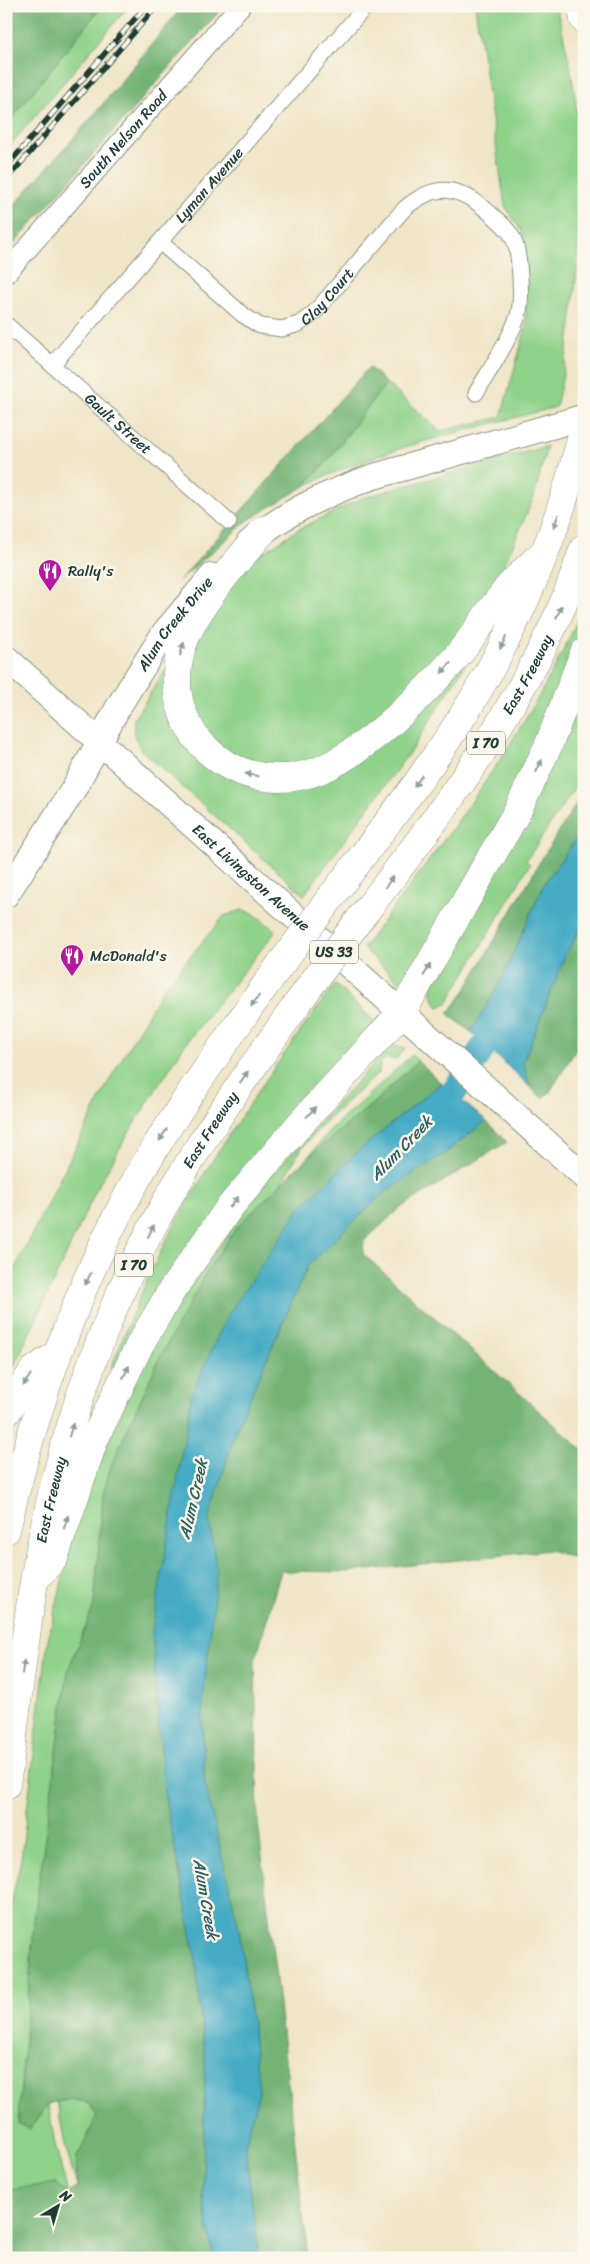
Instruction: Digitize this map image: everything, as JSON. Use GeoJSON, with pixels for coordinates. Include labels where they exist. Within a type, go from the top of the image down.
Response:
{"type":"FeatureCollection","features":[{"type":"Feature","properties":{"kind":"highway"},"geometry":{"type":"LineString","coordinates":[[581,6],[584,19]]}},
{"type":"Feature","properties":{"kind":"highway","name":"I 70"},"geometry":{"type":"LineString","coordinates":[[6,1530],[34,1421],[56,1355],[100,1252],[153,1152],[214,1057],[283,961],[406,798],[474,696],[514,622],[545,551],[566,492],[584,426]]}},
{"type":"Feature","properties":{"kind":"highway"},"geometry":{"type":"LineString","coordinates":[[264,530],[227,572],[194,622],[180,654],[177,686],[185,718],[199,743],[209,753],[219,762],[240,772],[270,777],[286,777],[318,770],[334,763],[369,739],[414,702],[453,661],[503,593],[545,551]]}},
{"type":"Feature","properties":{"kind":"highway","name":"East Freeway"},"geometry":{"type":"LineString","coordinates":[[6,1785],[35,1580],[59,1470],[81,1397],[113,1312],[136,1260],[186,1167],[240,1083],[310,986],[436,821],[504,716],[536,659],[564,602],[584,548]]}},
{"type":"Feature","properties":{"kind":"highway"},"geometry":{"type":"LineString","coordinates":[[35,1580],[54,1558],[94,1440],[140,1344],[172,1290],[229,1208],[306,1117],[402,1012],[518,810],[549,744],[584,653]]}},
{"type":"Feature","properties":{"kind":"highway"},"geometry":{"type":"LineString","coordinates":[[6,1413],[33,1371],[56,1355]]}},
{"type":"Feature","properties":{"kind":"main road","name":"Alum Creek Drive"},"geometry":{"type":"LineString","coordinates":[[6,895],[73,790],[120,704],[164,633],[212,576],[264,530],[338,489],[372,477],[584,418]]}},
{"type":"Feature","properties":{"kind":"main road","name":"East Livingston Avenue"},"geometry":{"type":"LineString","coordinates":[[6,658],[584,1176]]}},
{"type":"Feature","properties":{"kind":"street","name":"South Nelson Road"},"geometry":{"type":"LineString","coordinates":[[6,273],[240,6]]}},
{"type":"Feature","properties":{"kind":"street","name":"Lyman Avenue"},"geometry":{"type":"LineString","coordinates":[[52,365],[366,6]]}},
{"type":"Feature","properties":{"kind":"street","name":"Clay Court"},"geometry":{"type":"LineString","coordinates":[[160,242],[243,315],[260,326],[282,329],[299,324],[314,313],[404,209],[426,193],[452,190],[465,194],[505,227],[515,243],[518,262],[519,311],[476,393]]}},
{"type":"Feature","properties":{"kind":"street","name":"Gault Street"},"geometry":{"type":"LineString","coordinates":[[6,324],[229,522]]}},
{"type":"Feature","properties":{"kind":"green space"},"geometry":{"type":"Polygon","coordinates":[[[10,6],[102,6],[6,125],[6,11],[10,6]]]}},
{"type":"Feature","properties":{"kind":"green space"},"geometry":{"type":"Polygon","coordinates":[[[102,6],[129,6],[6,150],[6,125],[102,6]]]}},
{"type":"Feature","properties":{"kind":"green space"},"geometry":{"type":"Polygon","coordinates":[[[183,6],[224,6],[6,253],[6,214],[93,116],[183,6]]]}},
{"type":"Feature","properties":{"kind":"green space"},"geometry":{"type":"Polygon","coordinates":[[[475,6],[556,6],[569,60],[576,101],[579,149],[579,223],[574,300],[556,407],[395,450],[333,473],[303,487],[326,463],[386,383],[440,431],[501,417],[526,327],[524,235],[505,206],[475,6]]]}},
{"type":"Feature","properties":{"kind":"green space"},"geometry":{"type":"Polygon","coordinates":[[[369,367],[386,383],[326,463],[303,487],[247,521],[180,580],[369,367]]]}},
{"type":"Feature","properties":{"kind":"green space"},"geometry":{"type":"Polygon","coordinates":[[[547,446],[534,497],[502,570],[450,647],[378,720],[318,760],[275,767],[236,756],[207,734],[186,696],[200,618],[233,581],[261,554],[295,531],[362,498],[547,446]]]}},
{"type":"Feature","properties":{"kind":"green space"},"geometry":{"type":"Polygon","coordinates":[[[584,605],[584,635],[562,698],[531,766],[412,975],[399,982],[363,948],[455,825],[512,740],[539,696],[563,651],[584,605]]]}},
{"type":"Feature","properties":{"kind":"green space"},"geometry":{"type":"Polygon","coordinates":[[[465,665],[412,749],[304,895],[141,750],[134,735],[134,719],[165,670],[182,729],[291,784],[465,665]]]}},
{"type":"Feature","properties":{"kind":"green space"},"geometry":{"type":"Polygon","coordinates":[[[584,688],[584,773],[526,861],[530,864],[447,1003],[439,1007],[432,993],[438,967],[584,688]]]}},
{"type":"Feature","properties":{"kind":"green space"},"geometry":{"type":"Polygon","coordinates":[[[584,791],[584,828],[544,884],[501,981],[471,1032],[448,1014],[465,991],[541,860],[584,791]]]}},
{"type":"Feature","properties":{"kind":"green space"},"geometry":{"type":"Polygon","coordinates":[[[242,910],[253,913],[276,931],[186,1043],[132,1127],[98,1186],[6,1384],[6,1286],[110,1079],[163,989],[224,916],[242,910]]]}},
{"type":"Feature","properties":{"kind":"green space"},"geometry":{"type":"Polygon","coordinates":[[[584,921],[584,1037],[549,1093],[542,1098],[530,1087],[523,1062],[565,956],[584,921]]]}},
{"type":"Feature","properties":{"kind":"green space"},"geometry":{"type":"Polygon","coordinates":[[[335,984],[373,1020],[371,1027],[116,1370],[111,1368],[155,1262],[191,1196],[250,1103],[335,984]]]}},
{"type":"Feature","properties":{"kind":"green space"},"geometry":{"type":"Polygon","coordinates":[[[390,1045],[405,1049],[395,1060],[386,1057],[380,1064],[379,1072],[325,1122],[303,1146],[279,1186],[237,1227],[208,1269],[112,1463],[103,1494],[94,1606],[68,1671],[35,1912],[18,2123],[30,2129],[48,2104],[55,2144],[68,2193],[6,2195],[6,1926],[21,1859],[48,1639],[79,1511],[153,1339],[262,1186],[390,1045]]]}},
{"type":"Feature","properties":{"kind":"green space"},"geometry":{"type":"Polygon","coordinates":[[[412,1055],[418,1061],[370,1106],[307,1158],[330,1130],[412,1055]]]}},
{"type":"Feature","properties":{"kind":"green space"},"geometry":{"type":"Polygon","coordinates":[[[418,1061],[441,1083],[358,1151],[192,1393],[175,1499],[164,1792],[196,1959],[205,2061],[203,2200],[214,2258],[6,2258],[6,2195],[11,2189],[55,2183],[68,2193],[77,2187],[77,2158],[97,2116],[89,2103],[71,2099],[48,2104],[30,2129],[18,2124],[35,1912],[68,1670],[94,1606],[103,1494],[112,1463],[158,1361],[208,1269],[237,1227],[307,1158],[370,1106],[418,1061]]]}},
{"type":"Feature","properties":{"kind":"green space"},"geometry":{"type":"Polygon","coordinates":[[[486,1121],[507,1142],[400,1208],[364,1241],[363,1254],[584,1451],[584,1562],[550,1550],[349,1572],[281,1571],[255,1661],[258,1822],[308,2258],[259,2258],[245,2146],[259,2091],[253,2033],[239,1930],[204,1779],[202,1709],[209,1519],[236,1429],[308,1265],[381,1195],[445,1153],[486,1121]]]}},
{"type":"Feature","properties":{"kind":"green space"},"geometry":{"type":"Polygon","coordinates":[[[71,2099],[89,2103],[98,2116],[77,2158],[77,2187],[65,2145],[57,2102],[71,2099]]]}},
{"type":"Feature","properties":{"kind":"water"},"geometry":{"type":"Polygon","coordinates":[[[584,828],[584,921],[565,956],[523,1062],[530,1087],[471,1032],[501,981],[544,884],[584,828]]]}},
{"type":"Feature","properties":{"kind":"water"},"geometry":{"type":"Polygon","coordinates":[[[441,1083],[486,1121],[445,1153],[381,1195],[308,1265],[236,1429],[209,1519],[217,1571],[202,1709],[204,1779],[239,1930],[259,2091],[245,2146],[259,2258],[214,2258],[203,2200],[205,2061],[196,1959],[164,1792],[152,1631],[192,1393],[227,1316],[300,1208],[358,1151],[441,1083]]]}},
{"type":"Feature","properties":{"kind":"waterway","name":"Alum Creek"},"geometry":{"type":"LineString","coordinates":[[429,1120],[450,1098],[504,1016]]}},
{"type":"Feature","properties":{"kind":"railway"},"geometry":{"type":"LineString","coordinates":[[6,167],[146,6]]}},
{"type":"Feature","properties":{"kind":"railway"},"geometry":{"type":"LineString","coordinates":[[6,180],[157,6]]}},
{"type":"Feature","properties":{"kind":"place","name":"Rally's"},"geometry":{"type":"Point","coordinates":[50,592]}},
{"type":"Feature","properties":{"kind":"place","name":"McDonald's"},"geometry":{"type":"Point","coordinates":[72,977]}}]}
